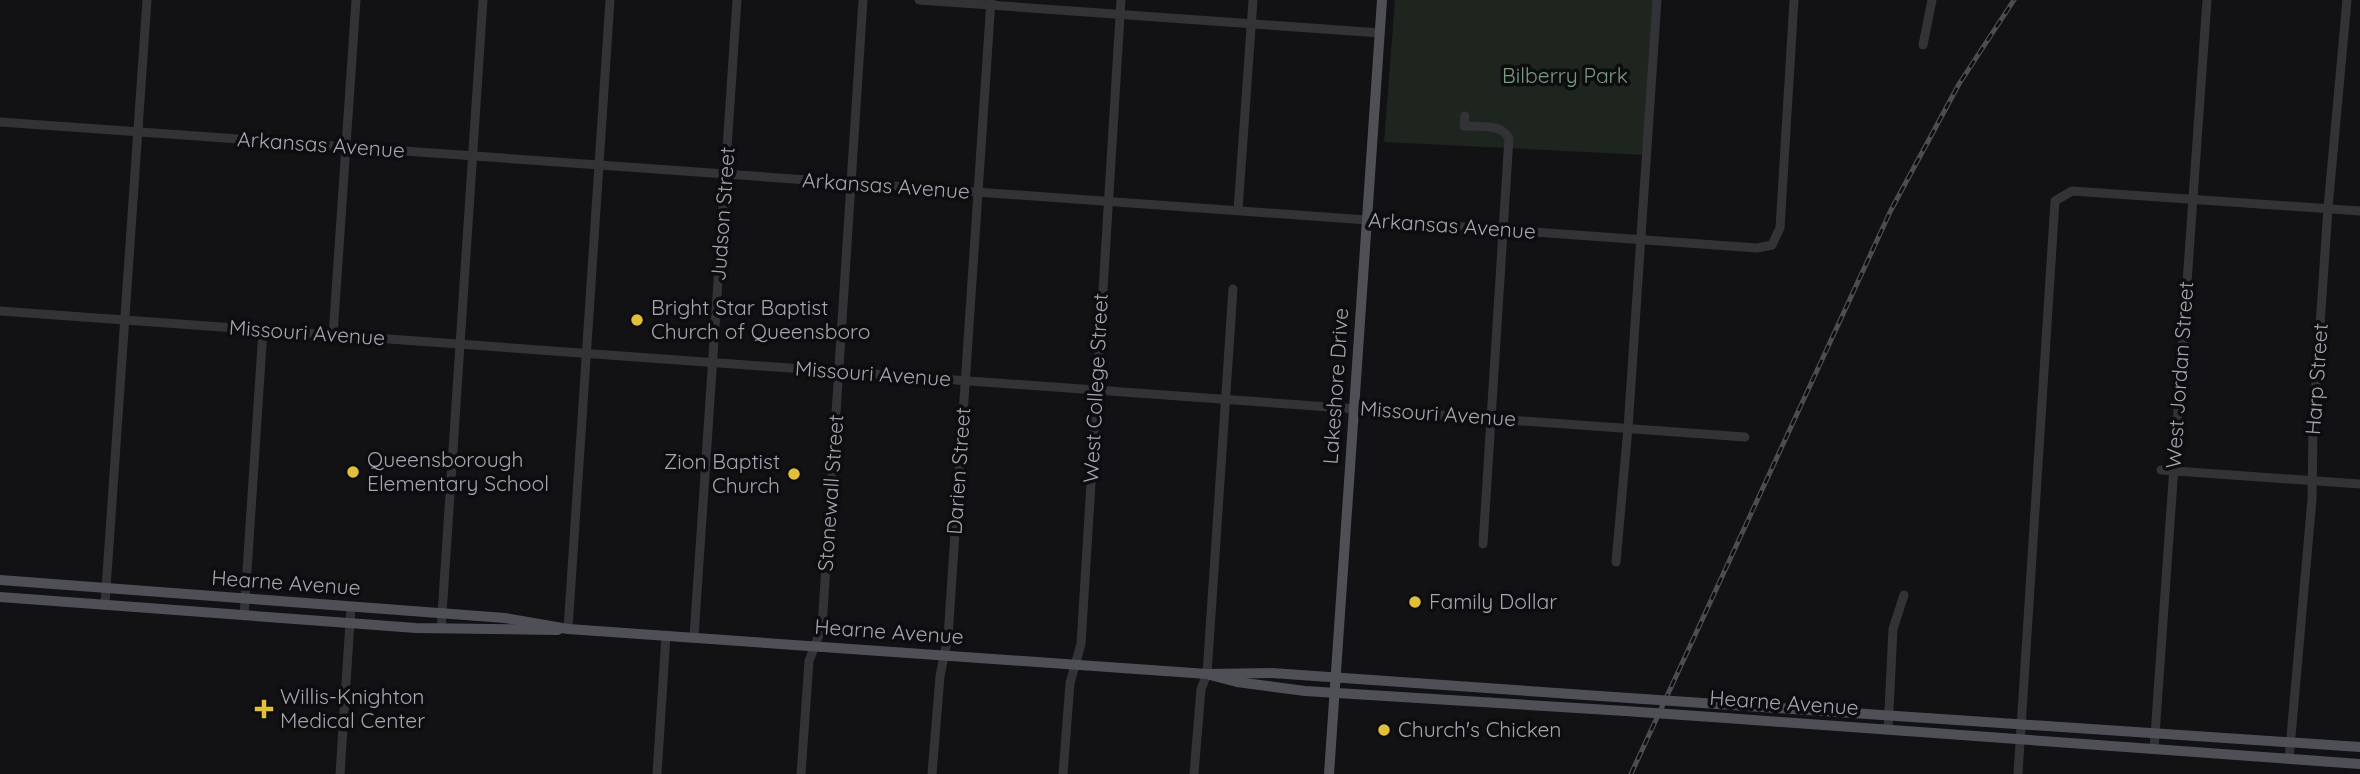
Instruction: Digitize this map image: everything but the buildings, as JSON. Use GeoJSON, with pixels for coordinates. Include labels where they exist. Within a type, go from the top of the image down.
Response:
{"type":"FeatureCollection","features":[{"type":"Feature","properties":{"kind":"main road","name":"Lakeshore Drive"},"geometry":{"type":"LineString","coordinates":[[1329,774],[1382,0]]}},
{"type":"Feature","properties":{"kind":"main road","name":"Hearne Avenue"},"geometry":{"type":"LineString","coordinates":[[0,579],[534,621],[568,629]]}},
{"type":"Feature","properties":{"kind":"main road"},"geometry":{"type":"LineString","coordinates":[[30,581],[32,597]]}},
{"type":"Feature","properties":{"kind":"main road"},"geometry":{"type":"LineString","coordinates":[[152,608],[153,592]]}},
{"type":"Feature","properties":{"kind":"main road","name":"Hearne Avenue"},"geometry":{"type":"LineString","coordinates":[[0,597],[32,597],[440,629],[568,629],[1207,674],[1235,671],[1465,685],[2360,747]]}},
{"type":"Feature","properties":{"kind":"main road","name":"Hearne Avenue"},"geometry":{"type":"LineString","coordinates":[[1207,674],[1237,682],[1463,703],[1625,711],[2360,764]]}},
{"type":"Feature","properties":{"kind":"main road"},"geometry":{"type":"LineString","coordinates":[[1463,703],[1465,685]]}},
{"type":"Feature","properties":{"kind":"street"},"geometry":{"type":"LineString","coordinates":[[105,603],[147,0]]}},
{"type":"Feature","properties":{"kind":"street"},"geometry":{"type":"LineString","coordinates":[[333,335],[356,0]]}},
{"type":"Feature","properties":{"kind":"street"},"geometry":{"type":"LineString","coordinates":[[440,629],[483,0]]}},
{"type":"Feature","properties":{"kind":"street"},"geometry":{"type":"LineString","coordinates":[[568,629],[610,0]]}},
{"type":"Feature","properties":{"kind":"street","name":"Judson Street"},"geometry":{"type":"LineString","coordinates":[[694,637],[737,0]]}},
{"type":"Feature","properties":{"kind":"street","name":"Stonewall Street"},"geometry":{"type":"LineString","coordinates":[[801,774],[809,661],[822,627],[863,0]]}},
{"type":"Feature","properties":{"kind":"street"},"geometry":{"type":"LineString","coordinates":[[919,0],[1380,33]]}},
{"type":"Feature","properties":{"kind":"street","name":"West College Street"},"geometry":{"type":"LineString","coordinates":[[1063,774],[1070,684],[1081,644],[1121,0]]}},
{"type":"Feature","properties":{"kind":"street"},"geometry":{"type":"LineString","coordinates":[[1238,210],[1253,0]]}},
{"type":"Feature","properties":{"kind":"street"},"geometry":{"type":"LineString","coordinates":[[1616,562],[1628,428],[1657,0]]}},
{"type":"Feature","properties":{"kind":"street","name":"Arkansas Avenue"},"geometry":{"type":"LineString","coordinates":[[0,122],[1757,248],[1772,245],[1780,228],[1794,0]]}},
{"type":"Feature","properties":{"kind":"street"},"geometry":{"type":"LineString","coordinates":[[1923,45],[1931,0]]}},
{"type":"Feature","properties":{"kind":"street","name":"West Jordan Street"},"geometry":{"type":"LineString","coordinates":[[2154,749],[2207,0]]}},
{"type":"Feature","properties":{"kind":"street","name":"Harp Street"},"geometry":{"type":"LineString","coordinates":[[2289,759],[2312,482],[2328,208],[2347,0]]}},
{"type":"Feature","properties":{"kind":"street","name":"Darien Street"},"geometry":{"type":"LineString","coordinates":[[932,774],[948,637],[990,3]]}},
{"type":"Feature","properties":{"kind":"street"},"geometry":{"type":"LineString","coordinates":[[1465,116],[1464,126],[1505,131],[1509,138],[1483,544]]}},
{"type":"Feature","properties":{"kind":"street"},"geometry":{"type":"LineString","coordinates":[[2018,774],[2055,201],[2072,191],[2360,211]]}},
{"type":"Feature","properties":{"kind":"street"},"geometry":{"type":"LineString","coordinates":[[1194,774],[1201,689],[1207,674],[1233,289]]}},
{"type":"Feature","properties":{"kind":"street","name":"Missouri Avenue"},"geometry":{"type":"LineString","coordinates":[[0,311],[1745,437]]}},
{"type":"Feature","properties":{"kind":"street"},"geometry":{"type":"LineString","coordinates":[[244,615],[263,330]]}},
{"type":"Feature","properties":{"kind":"street"},"geometry":{"type":"LineString","coordinates":[[2161,470],[2360,484]]}},
{"type":"Feature","properties":{"kind":"street"},"geometry":{"type":"LineString","coordinates":[[1888,730],[1893,629],[1904,595]]}},
{"type":"Feature","properties":{"kind":"street"},"geometry":{"type":"LineString","coordinates":[[340,774],[351,607]]}},
{"type":"Feature","properties":{"kind":"street"},"geometry":{"type":"LineString","coordinates":[[657,774],[666,635]]}},
{"type":"Feature","properties":{"kind":"street"},"geometry":{"type":"LineString","coordinates":[[2259,757],[2261,740]]}},
{"type":"Feature","properties":{"kind":"green space","name":"Bilberry Park"},"geometry":{"type":"Polygon","coordinates":[[[1395,0],[1657,0],[1646,155],[1384,142],[1395,0]]]}},
{"type":"Feature","properties":{"kind":"railway"},"geometry":{"type":"LineString","coordinates":[[1631,774],[1891,210],[1959,84],[2014,0]]}},
{"type":"Feature","properties":{"kind":"place","name":"Bright Star Baptist Church of Queensboro"},"geometry":{"type":"Point","coordinates":[637,320]}},
{"type":"Feature","properties":{"kind":"place","name":"Queensborough Elementary School"},"geometry":{"type":"Point","coordinates":[353,472]}},
{"type":"Feature","properties":{"kind":"place","name":"Zion Baptist Church"},"geometry":{"type":"Point","coordinates":[794,474]}},
{"type":"Feature","properties":{"kind":"place","name":"Family Dollar"},"geometry":{"type":"Point","coordinates":[1415,602]}},
{"type":"Feature","properties":{"kind":"place","name":"Willis-Knighton Medical Center"},"geometry":{"type":"Point","coordinates":[264,709]}},
{"type":"Feature","properties":{"kind":"place","name":"Church's Chicken"},"geometry":{"type":"Point","coordinates":[1384,730]}}]}
